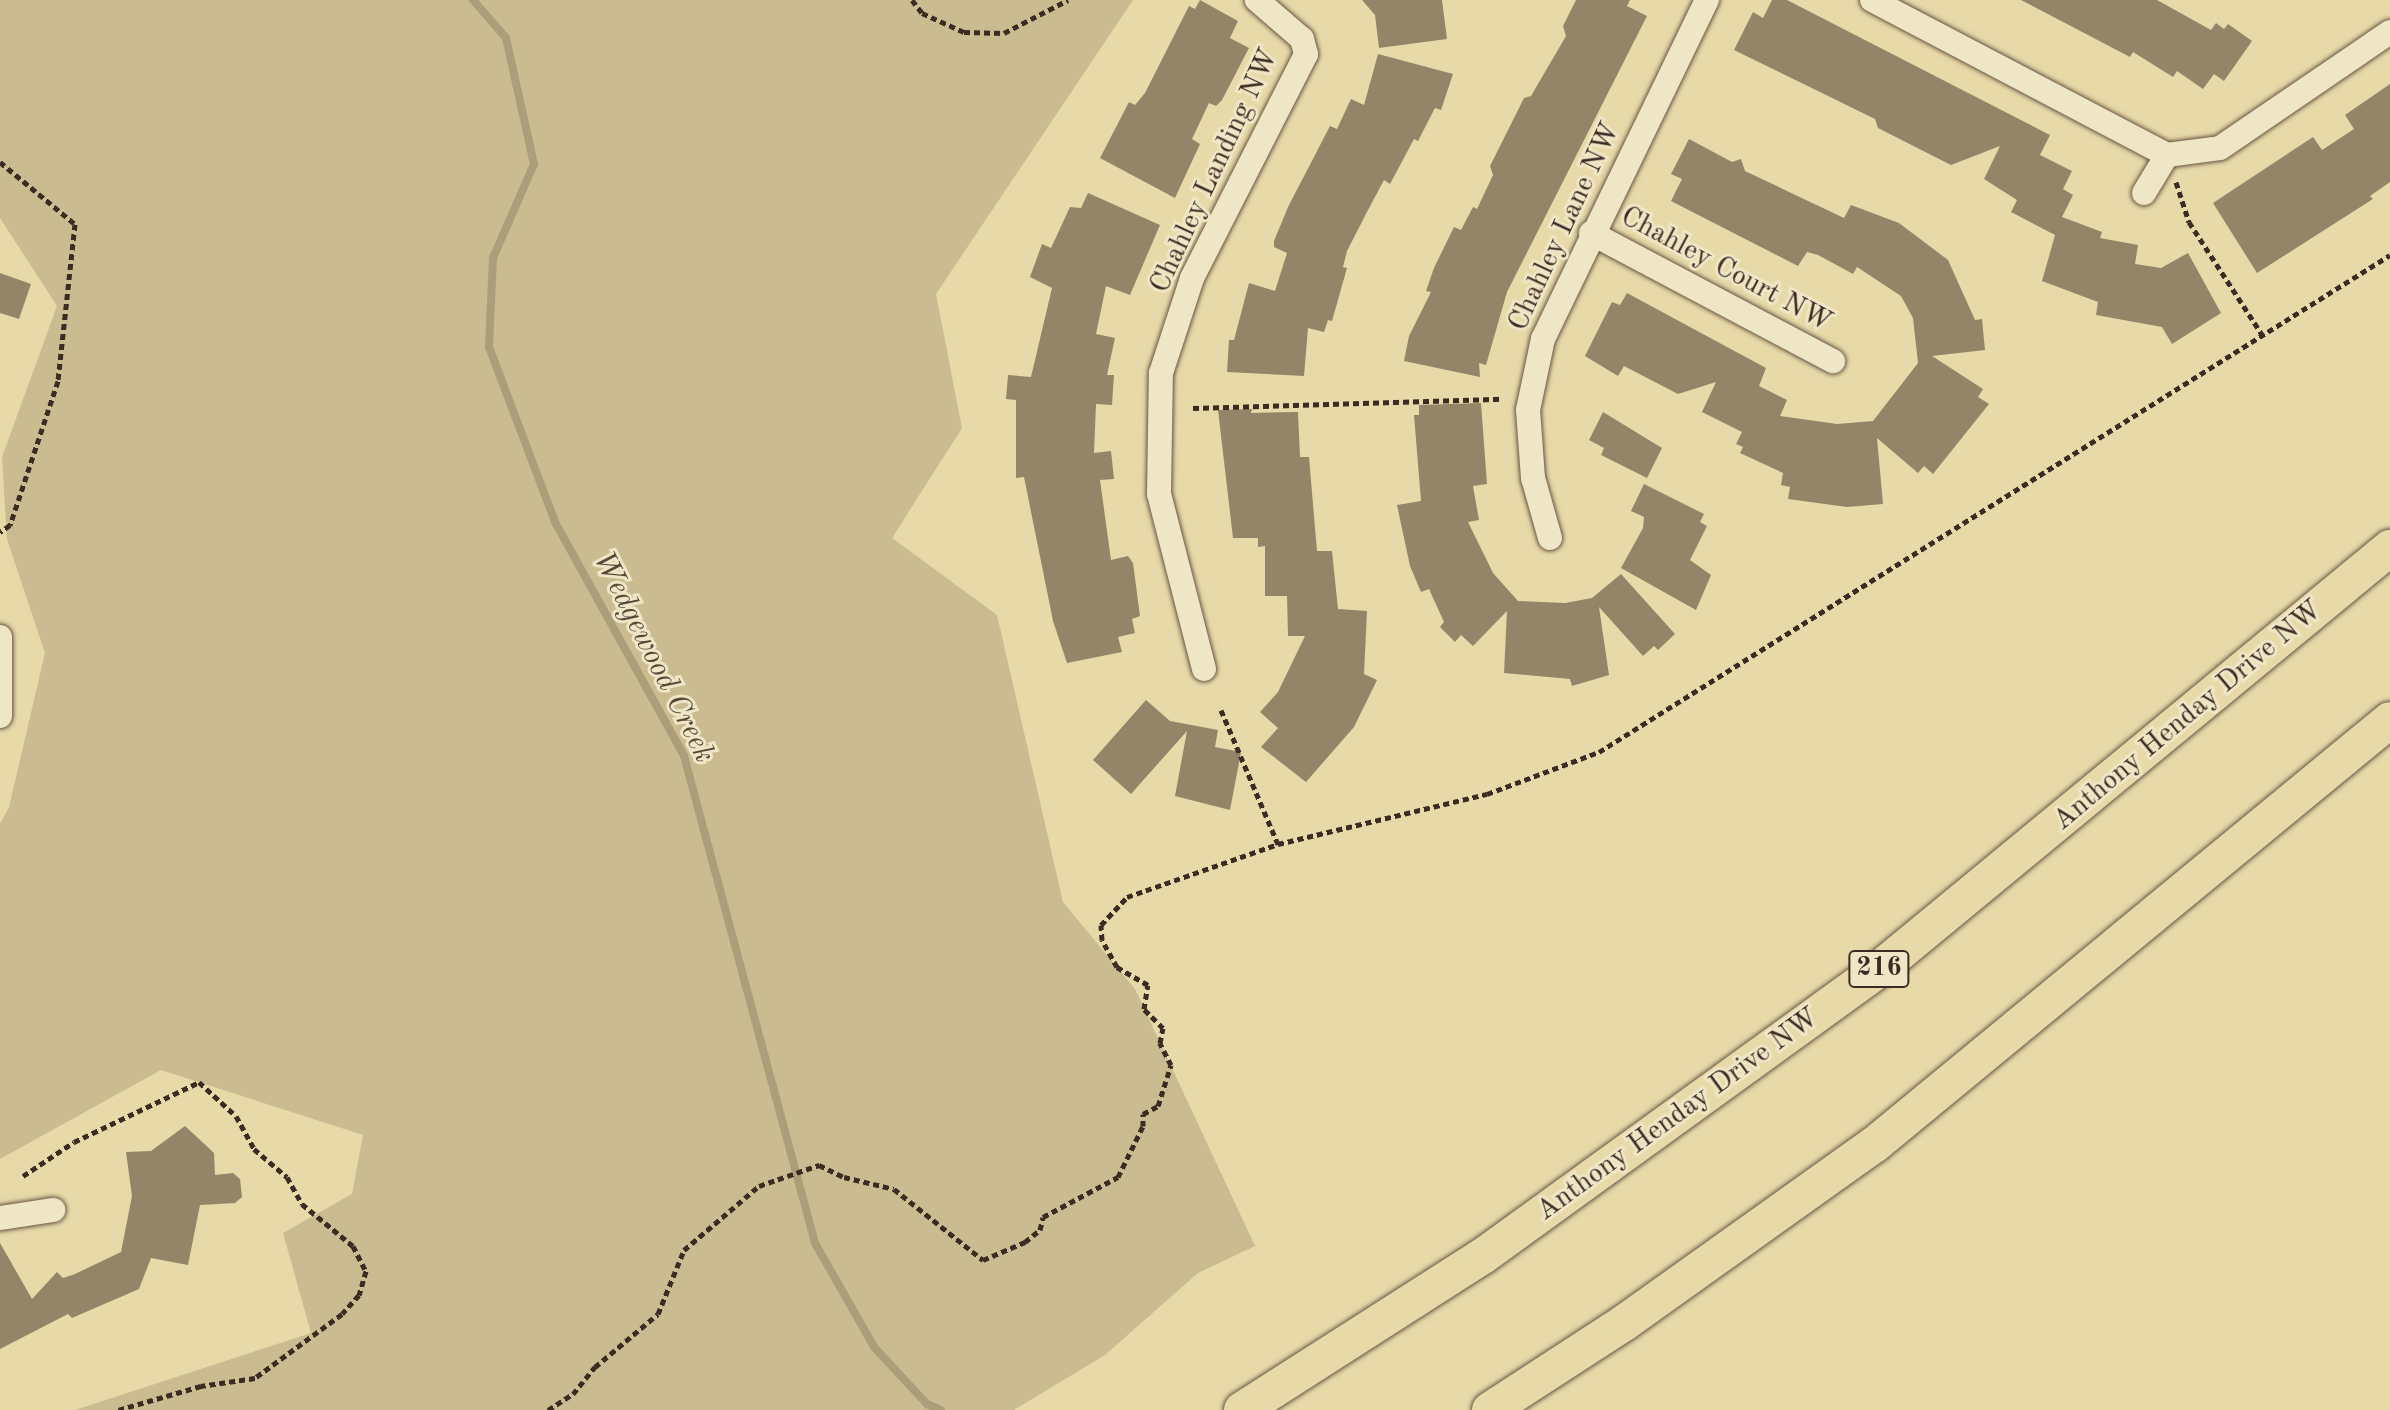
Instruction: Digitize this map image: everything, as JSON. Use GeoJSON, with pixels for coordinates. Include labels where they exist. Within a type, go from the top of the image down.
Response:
{"type":"FeatureCollection","features":[{"type":"Feature","properties":{"kind":"highway","name":"Anthony Henday Drive NW"},"geometry":{"type":"LineString","coordinates":[[1242,1410],[1338,1352],[1483,1256],[1882,967],[2390,548]]}},
{"type":"Feature","properties":{"kind":"highway"},"geometry":{"type":"LineString","coordinates":[[1490,1410],[1624,1323],[1874,1145],[2390,720]]}},
{"type":"Feature","properties":{"kind":"highway"},"geometry":{"type":"LineString","coordinates":[[2171,903],[2390,749]]}},
{"type":"Feature","properties":{"kind":"street","name":"Chahley Landing NW"},"geometry":{"type":"LineString","coordinates":[[1204,669],[1159,494],[1161,373],[1192,278],[1306,54],[1302,39],[1257,0]]}},
{"type":"Feature","properties":{"kind":"street","name":"Chahley Lane NW"},"geometry":{"type":"LineString","coordinates":[[1550,538],[1533,478],[1528,410],[1543,339],[1591,233],[1707,0]]}},
{"type":"Feature","properties":{"kind":"street"},"geometry":{"type":"LineString","coordinates":[[1872,0],[2167,155],[2220,148],[2390,32]]}},
{"type":"Feature","properties":{"kind":"street"},"geometry":{"type":"LineString","coordinates":[[2144,193],[2167,155]]}},
{"type":"Feature","properties":{"kind":"street","name":"Chahley Court NW"},"geometry":{"type":"LineString","coordinates":[[1591,233],[1833,361]]}},
{"type":"Feature","properties":{"kind":"street"},"geometry":{"type":"LineString","coordinates":[[0,637],[0,716]]}},
{"type":"Feature","properties":{"kind":"street"},"geometry":{"type":"LineString","coordinates":[[0,1218],[53,1210]]}},
{"type":"Feature","properties":{"kind":"path"},"geometry":{"type":"LineString","coordinates":[[912,0],[922,13],[964,32],[1004,33],[1068,0]]}},
{"type":"Feature","properties":{"kind":"path"},"geometry":{"type":"LineString","coordinates":[[2167,155],[2189,222],[2263,337]]}},
{"type":"Feature","properties":{"kind":"path"},"geometry":{"type":"LineString","coordinates":[[0,162],[75,224],[58,381],[10,525],[0,532]]}},
{"type":"Feature","properties":{"kind":"path"},"geometry":{"type":"LineString","coordinates":[[548,1410],[573,1394],[595,1367],[658,1314],[684,1250],[724,1211],[759,1186],[790,1179],[802,1169],[819,1165],[844,1177],[894,1189],[983,1260],[1025,1242],[1049,1212],[1094,1194],[1118,1177],[1143,1126],[1143,1114],[1158,1106],[1171,1065],[1160,1043],[1163,1028],[1144,1009],[1148,985],[1117,967],[1101,925],[1127,897],[1278,844],[1487,794],[1599,752],[1868,587],[1994,500],[2263,337],[2390,255]]}},
{"type":"Feature","properties":{"kind":"path"},"geometry":{"type":"LineString","coordinates":[[1193,408],[1503,399]]}},
{"type":"Feature","properties":{"kind":"path"},"geometry":{"type":"LineString","coordinates":[[1221,710],[1278,844]]}},
{"type":"Feature","properties":{"kind":"path"},"geometry":{"type":"LineString","coordinates":[[23,1176],[74,1142],[199,1082],[236,1116],[254,1149],[287,1177],[302,1204],[353,1246],[366,1271],[359,1295],[342,1314],[255,1378],[201,1386],[118,1410]]}},
{"type":"Feature","properties":{"kind":"shaded area"},"geometry":{"type":"Polygon","coordinates":[[[0,0],[1133,0],[936,294],[962,428],[892,538],[997,615],[1063,902],[1135,989],[1255,1246],[1198,1273],[1105,1355],[1014,1410],[75,1410],[311,1333],[283,1233],[352,1194],[363,1135],[161,1070],[0,1159],[0,824],[9,807],[45,653],[7,539],[2,457],[57,306],[0,218],[0,0]]]}},
{"type":"Feature","properties":{"kind":"building"},"geometry":{"type":"Polygon","coordinates":[[[1200,0],[1238,21],[1230,38],[1249,48],[1222,100],[1216,106],[1209,103],[1192,139],[1200,144],[1175,198],[1100,158],[1129,102],[1135,105],[1145,93],[1189,6],[1195,9],[1200,0]]]}},
{"type":"Feature","properties":{"kind":"building"},"geometry":{"type":"Polygon","coordinates":[[[1362,0],[1442,0],[1447,39],[1379,48],[1375,15],[1362,0]]]}},
{"type":"Feature","properties":{"kind":"building"},"geometry":{"type":"Polygon","coordinates":[[[1576,0],[1630,0],[1627,6],[1647,16],[1507,292],[1486,365],[1479,363],[1480,377],[1404,361],[1409,336],[1431,292],[1426,291],[1434,268],[1454,227],[1461,230],[1473,207],[1477,209],[1493,175],[1490,166],[1524,98],[1531,96],[1566,36],[1563,26],[1576,0]]]}},
{"type":"Feature","properties":{"kind":"building"},"geometry":{"type":"Polygon","coordinates":[[[1772,0],[1787,0],[2050,135],[2040,155],[2072,171],[2063,189],[2073,195],[2062,217],[2102,232],[2100,238],[2138,245],[2135,264],[2161,268],[2188,253],[2221,313],[2172,344],[2162,327],[2096,315],[2098,302],[2042,281],[2055,235],[2011,212],[2017,200],[1984,179],[2000,146],[1951,165],[1878,128],[1875,119],[1734,50],[1753,12],[1763,18],[1772,0]]]}},
{"type":"Feature","properties":{"kind":"building"},"geometry":{"type":"Polygon","coordinates":[[[2021,0],[2157,0],[2211,30],[2216,23],[2224,29],[2228,24],[2252,41],[2224,81],[2214,74],[2203,89],[2177,71],[2173,77],[2133,52],[2130,57],[2021,0]]]}},
{"type":"Feature","properties":{"kind":"building"},"geometry":{"type":"Polygon","coordinates":[[[1378,54],[1453,74],[1441,110],[1435,108],[1390,184],[1384,180],[1368,210],[1347,251],[1343,267],[1347,268],[1332,321],[1328,320],[1324,332],[1308,328],[1304,376],[1227,372],[1229,340],[1234,340],[1249,283],[1275,291],[1287,253],[1274,247],[1274,241],[1288,207],[1330,126],[1337,129],[1351,99],[1364,105],[1378,54]]]}},
{"type":"Feature","properties":{"kind":"building"},"geometry":{"type":"Polygon","coordinates":[[[2390,84],[2390,182],[2370,196],[2373,199],[2257,273],[2213,203],[2313,137],[2322,150],[2354,129],[2345,115],[2390,84]]]}},
{"type":"Feature","properties":{"kind":"building"},"geometry":{"type":"Polygon","coordinates":[[[1689,139],[1732,162],[1741,159],[1745,171],[1844,218],[1851,205],[1899,223],[1948,260],[1975,320],[1982,319],[1985,350],[1932,356],[1983,389],[1978,397],[1989,404],[1933,474],[1924,466],[1918,473],[1877,438],[1883,504],[1847,507],[1788,499],[1790,487],[1781,485],[1783,473],[1740,453],[1743,447],[1736,444],[1742,432],[1702,412],[1716,382],[1678,394],[1624,366],[1618,376],[1585,356],[1612,302],[1620,305],[1627,293],[1766,368],[1759,386],[1787,400],[1780,416],[1837,424],[1873,421],[1918,363],[1913,318],[1901,296],[1857,267],[1853,274],[1807,252],[1798,266],[1671,201],[1682,179],[1671,174],[1689,139]]]}},
{"type":"Feature","properties":{"kind":"building"},"geometry":{"type":"Polygon","coordinates":[[[1088,193],[1160,225],[1130,295],[1106,286],[1096,334],[1115,338],[1107,375],[1114,375],[1112,405],[1096,404],[1094,453],[1111,451],[1114,479],[1100,480],[1111,560],[1128,556],[1133,563],[1140,616],[1132,619],[1135,633],[1118,637],[1122,652],[1067,663],[1053,621],[1024,477],[1016,478],[1016,400],[1006,399],[1008,375],[1031,377],[1052,288],[1030,277],[1042,244],[1051,248],[1070,207],[1081,208],[1088,193]]]}},
{"type":"Feature","properties":{"kind":"building"},"geometry":{"type":"Polygon","coordinates":[[[0,273],[31,284],[19,319],[0,313],[0,273]]]}},
{"type":"Feature","properties":{"kind":"building"},"geometry":{"type":"Polygon","coordinates":[[[1481,403],[1487,484],[1473,486],[1479,520],[1468,522],[1493,573],[1518,601],[1565,603],[1592,598],[1621,574],[1675,634],[1658,650],[1654,646],[1643,656],[1599,607],[1609,675],[1572,686],[1570,679],[1504,673],[1507,611],[1473,646],[1461,635],[1455,642],[1440,627],[1444,622],[1429,589],[1421,592],[1410,566],[1397,505],[1421,501],[1414,415],[1419,415],[1419,405],[1481,403]]]}},
{"type":"Feature","properties":{"kind":"building"},"geometry":{"type":"Polygon","coordinates":[[[1252,409],[1251,413],[1298,412],[1300,457],[1309,457],[1317,551],[1332,551],[1338,609],[1367,611],[1364,674],[1377,680],[1354,727],[1306,782],[1261,747],[1278,728],[1260,712],[1278,692],[1305,636],[1288,636],[1287,596],[1265,596],[1265,546],[1258,547],[1258,538],[1233,538],[1218,410],[1252,409]]]}},
{"type":"Feature","properties":{"kind":"building"},"geometry":{"type":"Polygon","coordinates":[[[1603,412],[1662,448],[1647,478],[1601,455],[1604,448],[1589,440],[1603,412]]]}},
{"type":"Feature","properties":{"kind":"building"},"geometry":{"type":"Polygon","coordinates":[[[1644,484],[1704,514],[1700,522],[1707,526],[1690,560],[1711,575],[1696,610],[1621,568],[1643,528],[1644,517],[1631,511],[1644,484]]]}},
{"type":"Feature","properties":{"kind":"building"},"geometry":{"type":"Polygon","coordinates":[[[1146,700],[1170,721],[1218,730],[1215,747],[1241,752],[1230,810],[1175,796],[1187,731],[1131,794],[1093,760],[1146,700]]]}},
{"type":"Feature","properties":{"kind":"building"},"geometry":{"type":"Polygon","coordinates":[[[185,1126],[214,1153],[215,1175],[233,1173],[240,1179],[242,1197],[235,1203],[200,1205],[188,1265],[151,1258],[139,1289],[72,1318],[68,1314],[0,1349],[0,1243],[32,1299],[57,1272],[63,1278],[121,1252],[132,1196],[126,1152],[151,1151],[185,1126]]]}},
{"type":"Feature","properties":{"kind":"waterway","name":"Wedgewood Creek"},"geometry":{"type":"LineString","coordinates":[[473,0],[506,38],[534,164],[493,258],[489,347],[555,522],[684,756],[815,1243],[874,1347],[927,1404],[941,1410]]}}]}
